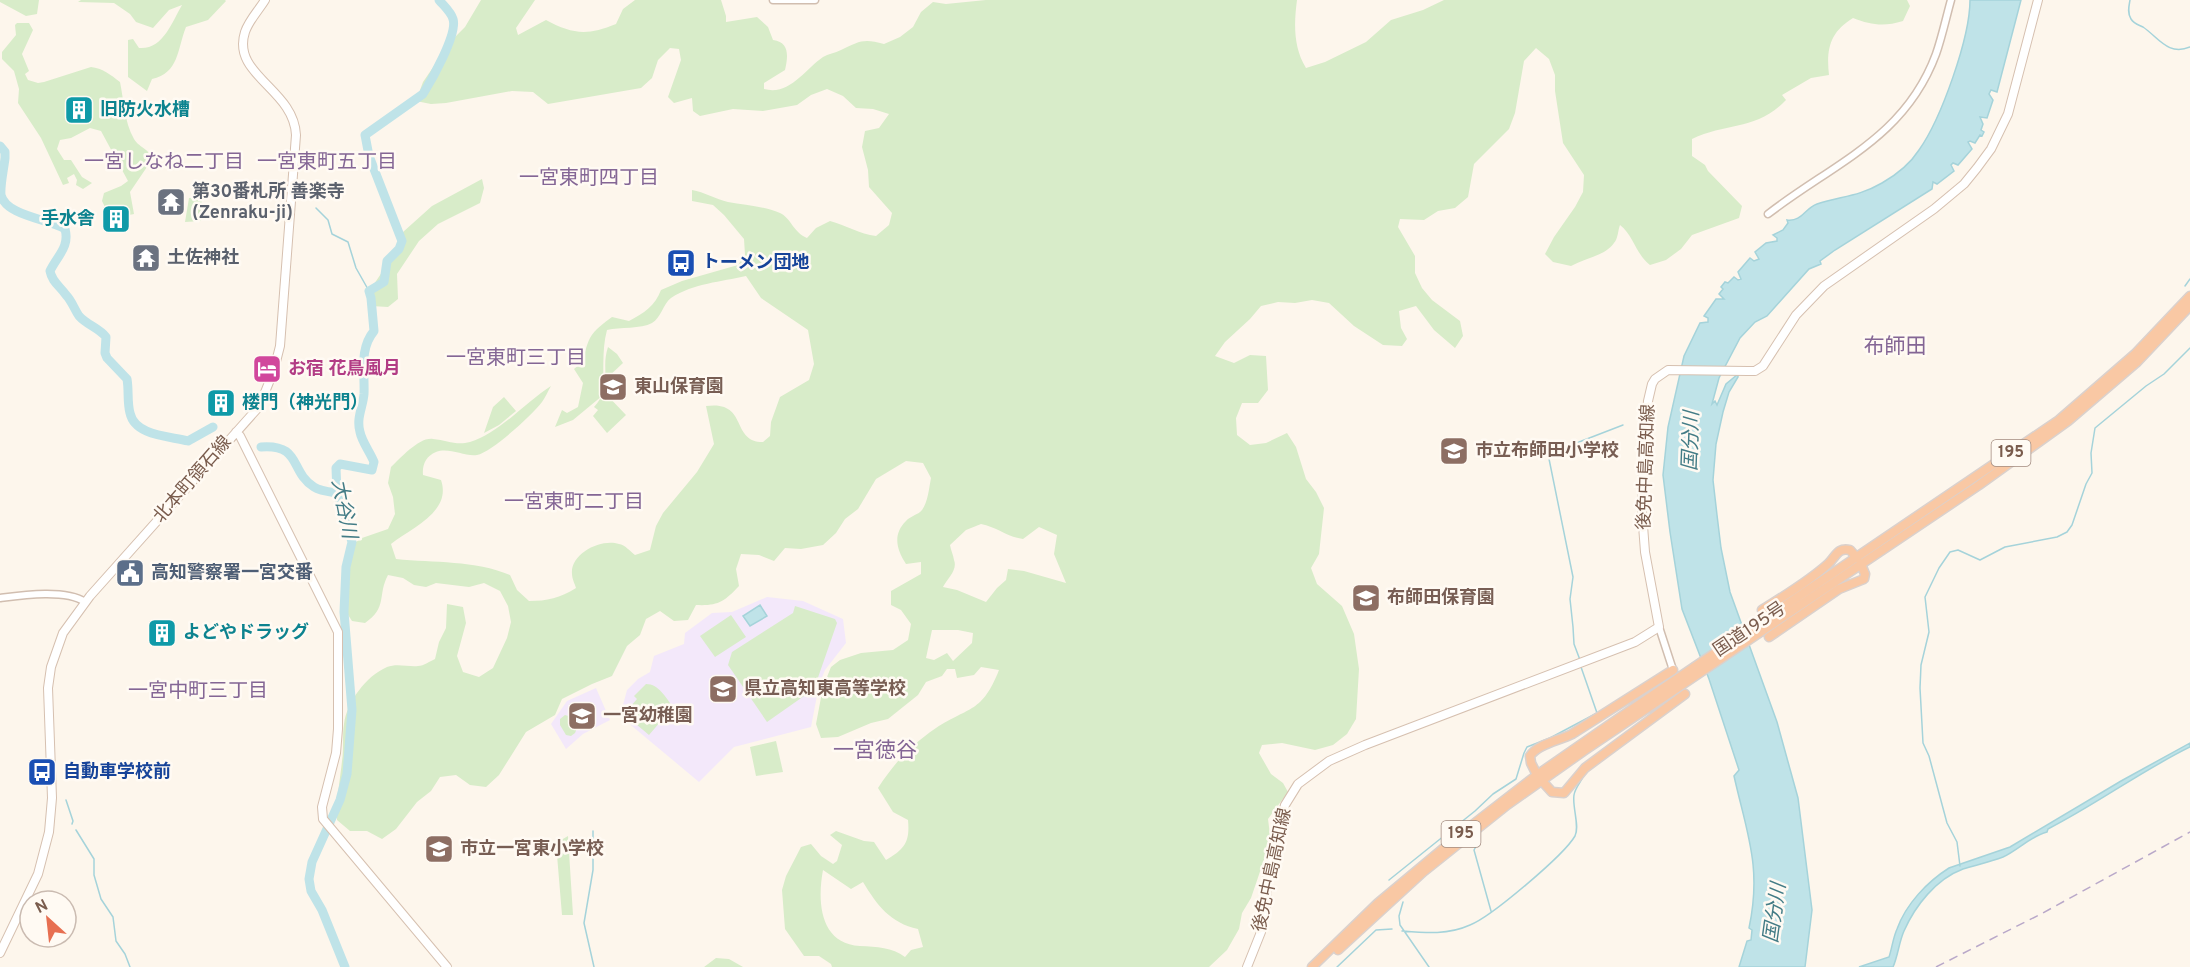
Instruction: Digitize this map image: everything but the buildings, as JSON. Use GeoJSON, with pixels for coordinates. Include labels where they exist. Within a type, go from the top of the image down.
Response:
{"type":"FeatureCollection","features":[{"type":"Feature","properties":{"kind":"highway","name":"国道195号"},"geometry":{"type":"LineString","coordinates":[[1859,561],[2059,420],[2135,354],[2190,296]]}},
{"type":"Feature","properties":{"kind":"highway","name":"国道195号"},"geometry":{"type":"LineString","coordinates":[[1312,967],[1378,903],[1462,833],[1624,719],[1816,589],[1988,478],[2077,414],[2137,362],[2190,306]]}},
{"type":"Feature","properties":{"kind":"highway"},"geometry":{"type":"LineString","coordinates":[[1762,610],[1830,563],[1842,549],[1850,550],[1864,569],[1864,579],[1839,589],[1769,637]]}},
{"type":"Feature","properties":{"kind":"highway"},"geometry":{"type":"LineString","coordinates":[[1673,670],[1572,734],[1537,747],[1530,756],[1531,763],[1539,778],[1552,792],[1564,793],[1585,768],[1685,694]]}},
{"type":"Feature","properties":{"kind":"highway","name":"国道195号"},"geometry":{"type":"LineString","coordinates":[[1320,967],[1423,872],[1539,778]]}},
{"type":"Feature","properties":{"kind":"main road","name":"北本町領石線"},"geometry":{"type":"LineString","coordinates":[[0,953],[32,890],[49,832],[52,798],[48,698],[51,667],[63,633],[85,602],[256,409],[276,366],[296,135],[295,123],[286,105],[253,70],[244,53],[243,41],[247,27],[265,0]]}},
{"type":"Feature","properties":{"kind":"main road","name":"後免中島高知線"},"geometry":{"type":"LineString","coordinates":[[1246,967],[1261,932],[1266,908],[1267,879],[1285,805],[1298,784],[1329,761],[1365,745],[1625,646],[1659,627],[1645,552],[1642,512],[1648,401],[1652,384],[1661,374],[1672,369],[1755,371],[1763,366],[1796,315],[1824,286],[1964,184],[1991,149],[2008,114],[2038,0]]}},
{"type":"Feature","properties":{"kind":"main road"},"geometry":{"type":"LineString","coordinates":[[236,432],[338,632],[338,729],[336,753],[322,807],[324,820],[447,967]]}},
{"type":"Feature","properties":{"kind":"street"},"geometry":{"type":"LineString","coordinates":[[773,0],[815,0]]}},
{"type":"Feature","properties":{"kind":"street"},"geometry":{"type":"LineString","coordinates":[[1768,214],[1803,188],[1867,147],[1894,121],[1929,70],[1951,0]]}},
{"type":"Feature","properties":{"kind":"street"},"geometry":{"type":"LineString","coordinates":[[0,598],[76,596],[85,602]]}},
{"type":"Feature","properties":{"kind":"street"},"geometry":{"type":"LineString","coordinates":[[1659,627],[1673,670]]}},
{"type":"Feature","properties":{"kind":"shaded area","name":"県立高知東高等学校"},"geometry":{"type":"Polygon","coordinates":[[[767,597],[803,601],[843,619],[846,643],[825,670],[819,685],[811,727],[734,747],[699,782],[620,716],[627,690],[638,679],[650,672],[654,656],[684,644],[685,633],[712,613],[732,612],[767,597]]]}},
{"type":"Feature","properties":{"kind":"shaded area","name":"一宮幼稚園"},"geometry":{"type":"Polygon","coordinates":[[[596,688],[610,720],[583,734],[566,749],[551,724],[567,701],[596,688]]]}},
{"type":"Feature","properties":{"kind":"green space"},"geometry":{"type":"Polygon","coordinates":[[[0,0],[39,0],[37,14],[26,16],[0,0]]]}},
{"type":"Feature","properties":{"kind":"green space"},"geometry":{"type":"Polygon","coordinates":[[[81,0],[226,1],[208,20],[186,27],[172,66],[161,76],[152,79],[147,91],[128,77],[128,40],[133,39],[139,48],[154,45],[166,34],[182,5],[169,10],[153,28],[136,22],[130,14],[114,3],[78,2],[81,0]]]}},
{"type":"Feature","properties":{"kind":"green space"},"geometry":{"type":"Polygon","coordinates":[[[481,0],[535,0],[516,28],[518,35],[546,20],[572,31],[588,32],[606,28],[616,24],[623,9],[635,0],[721,0],[726,22],[757,17],[768,27],[773,40],[779,41],[785,47],[787,55],[785,70],[764,83],[764,89],[773,90],[789,85],[823,57],[852,44],[871,41],[884,44],[900,37],[913,27],[921,12],[933,2],[946,4],[986,0],[1297,0],[1295,17],[1297,43],[1306,68],[1325,62],[1366,42],[1391,20],[1423,10],[1444,0],[1907,0],[1910,6],[1903,21],[1896,23],[1878,24],[1853,18],[1839,29],[1831,42],[1828,57],[1829,75],[1811,78],[1782,95],[1786,100],[1764,117],[1692,139],[1692,156],[1705,165],[1742,206],[1739,218],[1692,235],[1681,249],[1666,260],[1650,265],[1620,225],[1616,239],[1610,247],[1600,254],[1571,266],[1553,262],[1545,254],[1583,192],[1584,175],[1563,143],[1555,91],[1555,75],[1549,59],[1536,48],[1524,61],[1515,113],[1509,129],[1474,164],[1468,197],[1455,208],[1438,211],[1424,220],[1400,219],[1398,227],[1415,256],[1415,273],[1422,288],[1432,300],[1460,321],[1463,336],[1455,348],[1434,330],[1416,306],[1399,311],[1401,328],[1407,339],[1402,346],[1383,345],[1354,326],[1329,303],[1312,300],[1295,303],[1278,302],[1261,306],[1225,342],[1215,356],[1234,363],[1250,355],[1266,356],[1268,390],[1258,403],[1242,403],[1236,418],[1237,435],[1250,445],[1266,443],[1287,433],[1296,447],[1306,479],[1324,508],[1319,554],[1311,568],[1317,584],[1342,606],[1354,634],[1359,669],[1356,719],[1347,734],[1333,745],[1315,750],[1282,743],[1262,745],[1259,753],[1271,774],[1283,783],[1288,792],[1268,819],[1270,835],[1267,851],[1251,898],[1242,913],[1239,929],[1227,950],[1209,967],[832,967],[819,956],[804,956],[785,929],[782,890],[786,876],[801,847],[811,844],[821,856],[833,864],[837,861],[842,845],[830,835],[836,831],[864,841],[874,842],[886,860],[898,852],[907,839],[908,820],[893,812],[878,788],[897,762],[918,741],[981,701],[993,684],[999,670],[981,667],[974,675],[957,678],[955,669],[947,669],[942,676],[926,682],[918,695],[888,719],[871,723],[838,737],[821,738],[816,724],[823,687],[831,667],[840,660],[861,653],[893,650],[908,640],[911,624],[901,610],[891,605],[891,591],[921,574],[921,562],[906,564],[900,553],[897,537],[908,519],[922,510],[927,499],[931,478],[923,463],[906,461],[876,479],[858,509],[845,519],[836,533],[823,545],[801,549],[785,548],[774,561],[759,555],[741,554],[736,569],[739,586],[725,599],[715,604],[696,605],[688,620],[674,621],[660,611],[646,619],[640,635],[627,646],[612,676],[562,699],[555,715],[526,732],[499,775],[486,787],[470,785],[456,775],[440,777],[431,791],[417,802],[396,829],[382,839],[367,831],[350,831],[337,820],[344,724],[353,699],[365,683],[387,667],[420,666],[435,659],[439,642],[446,628],[447,604],[463,607],[466,623],[457,656],[463,672],[479,677],[493,668],[507,638],[511,622],[508,606],[500,591],[484,583],[469,587],[436,583],[426,587],[388,575],[377,612],[365,623],[352,621],[343,607],[343,573],[353,544],[362,538],[388,529],[395,514],[388,483],[391,467],[410,449],[428,439],[460,443],[480,438],[501,425],[551,386],[542,402],[530,415],[502,440],[484,452],[472,455],[441,451],[427,458],[423,475],[441,480],[443,491],[441,501],[428,518],[391,544],[396,559],[469,564],[510,575],[517,590],[529,601],[553,598],[576,588],[572,576],[573,566],[588,549],[604,543],[612,543],[623,546],[635,555],[650,550],[656,526],[663,513],[697,472],[714,444],[706,406],[728,409],[746,436],[763,442],[770,436],[771,422],[780,397],[809,380],[814,364],[808,330],[761,298],[746,276],[708,284],[689,289],[671,298],[652,323],[607,330],[602,396],[573,420],[555,427],[562,410],[567,413],[578,407],[583,383],[574,369],[583,358],[590,338],[600,326],[612,317],[629,321],[648,308],[656,300],[661,290],[682,281],[738,265],[745,255],[744,239],[713,205],[692,201],[692,190],[728,202],[761,207],[780,213],[807,238],[816,228],[830,221],[876,236],[889,225],[892,213],[869,187],[868,170],[862,147],[865,131],[879,128],[889,114],[873,109],[856,108],[843,96],[827,89],[811,95],[797,105],[763,111],[733,109],[700,116],[693,111],[692,98],[674,103],[668,97],[681,60],[679,49],[670,48],[658,60],[652,78],[641,88],[548,104],[533,92],[512,91],[446,103],[431,104],[416,101],[423,82],[451,41],[465,27],[481,0]],[[981,524],[966,530],[950,545],[955,567],[943,587],[986,602],[1006,580],[1008,569],[1024,571],[1066,583],[1054,554],[1057,535],[1039,527],[1023,539],[981,524]],[[932,630],[926,658],[934,660],[947,653],[953,661],[972,643],[973,633],[958,630],[932,630]],[[823,870],[821,882],[824,919],[836,938],[860,946],[890,949],[905,957],[911,950],[923,947],[918,929],[892,918],[863,882],[851,889],[823,870]]]}},
{"type":"Feature","properties":{"kind":"green space"},"geometry":{"type":"Polygon","coordinates":[[[29,23],[33,30],[22,54],[29,71],[25,74],[28,80],[44,82],[91,67],[103,70],[120,82],[126,118],[131,132],[136,142],[151,157],[151,161],[130,192],[134,214],[129,215],[120,207],[117,208],[118,214],[113,216],[107,211],[102,201],[104,193],[128,181],[101,131],[90,128],[71,138],[60,140],[57,149],[64,160],[71,160],[82,177],[92,183],[83,189],[76,185],[77,180],[74,174],[67,178],[69,183],[63,185],[41,138],[18,103],[19,89],[14,71],[2,59],[2,52],[16,35],[15,25],[29,23]]]}},
{"type":"Feature","properties":{"kind":"green space"},"geometry":{"type":"Polygon","coordinates":[[[482,179],[484,188],[480,203],[438,224],[419,241],[397,274],[398,299],[388,307],[371,306],[370,290],[399,247],[403,232],[432,206],[482,179]]]}},
{"type":"Feature","properties":{"kind":"green space"},"geometry":{"type":"Polygon","coordinates":[[[202,197],[201,221],[185,222],[189,198],[202,197]]]}},
{"type":"Feature","properties":{"kind":"green space"},"geometry":{"type":"Polygon","coordinates":[[[608,347],[623,363],[607,378],[605,393],[626,415],[607,433],[593,416],[598,410],[594,407],[604,391],[608,347]]]}},
{"type":"Feature","properties":{"kind":"green space"},"geometry":{"type":"Polygon","coordinates":[[[504,397],[516,411],[499,425],[484,433],[493,407],[504,397]]]}},
{"type":"Feature","properties":{"kind":"green space"},"geometry":{"type":"Polygon","coordinates":[[[795,606],[835,619],[837,623],[814,689],[767,722],[728,665],[732,652],[793,613],[795,606]]]}},
{"type":"Feature","properties":{"kind":"green space"},"geometry":{"type":"Polygon","coordinates":[[[731,615],[746,637],[715,657],[700,636],[731,615]]]}},
{"type":"Feature","properties":{"kind":"green space"},"geometry":{"type":"Polygon","coordinates":[[[646,684],[655,686],[673,707],[649,735],[624,714],[637,699],[634,696],[646,684]]]}},
{"type":"Feature","properties":{"kind":"green space"},"geometry":{"type":"Polygon","coordinates":[[[565,715],[572,717],[577,728],[571,736],[566,735],[560,725],[560,719],[565,715]]]}},
{"type":"Feature","properties":{"kind":"green space"},"geometry":{"type":"Polygon","coordinates":[[[776,741],[783,772],[756,776],[750,747],[776,741]]]}},
{"type":"Feature","properties":{"kind":"green space"},"geometry":{"type":"Polygon","coordinates":[[[568,836],[573,915],[562,915],[556,843],[568,836]]]}},
{"type":"Feature","properties":{"kind":"green space"},"geometry":{"type":"Polygon","coordinates":[[[716,958],[729,959],[743,967],[704,967],[716,958]]]}},
{"type":"Feature","properties":{"kind":"water","name":"国分川"},"geometry":{"type":"Polygon","coordinates":[[[1970,0],[2021,0],[1997,92],[1991,90],[1989,94],[1993,100],[1987,118],[1980,117],[1983,124],[1981,130],[1984,132],[1982,136],[1980,135],[1975,143],[1968,142],[1972,149],[1958,165],[1953,163],[1951,165],[1954,171],[1937,184],[1933,182],[1932,189],[1835,250],[1820,261],[1821,264],[1809,269],[1767,316],[1755,322],[1740,338],[1719,378],[1712,404],[1715,401],[1717,405],[1726,384],[1738,374],[1729,392],[1716,444],[1713,480],[1721,548],[1730,592],[1777,722],[1798,798],[1812,910],[1805,967],[1739,967],[1747,941],[1751,940],[1752,930],[1749,928],[1754,887],[1748,833],[1734,776],[1739,770],[1709,679],[1682,609],[1663,475],[1668,427],[1684,356],[1700,323],[1708,322],[1708,318],[1704,316],[1716,299],[1724,299],[1719,294],[1723,289],[1721,287],[1734,277],[1741,279],[1738,272],[1750,258],[1754,261],[1759,259],[1755,252],[1766,243],[1777,241],[1773,235],[1783,230],[1788,223],[1787,220],[1800,217],[1817,204],[1873,188],[1897,173],[1915,155],[1928,136],[1953,78],[1965,35],[1970,0]]]}},
{"type":"Feature","properties":{"kind":"water"},"geometry":{"type":"Polygon","coordinates":[[[760,605],[767,616],[750,626],[743,616],[760,605]]]}},
{"type":"Feature","properties":{"kind":"water"},"geometry":{"type":"Polygon","coordinates":[[[2190,743],[2190,747],[2154,766],[2009,854],[1963,869],[1944,879],[1920,903],[1902,935],[1893,967],[1859,967],[1889,957],[1901,920],[1912,902],[1925,887],[1949,868],[2010,847],[2190,743]]]}},
{"type":"Feature","properties":{"kind":"waterway","name":"大谷川"},"geometry":{"type":"LineString","coordinates":[[345,967],[322,910],[311,891],[309,879],[312,862],[340,800],[347,774],[352,710],[344,612],[346,567],[352,542],[337,493],[336,468],[340,464],[372,470],[374,462],[359,427],[364,394],[366,345],[374,331],[369,291],[384,282],[387,261],[399,249],[402,241],[369,156],[365,135],[423,94],[432,79],[448,46],[453,26],[451,14],[439,0]]}},
{"type":"Feature","properties":{"kind":"waterway"},"geometry":{"type":"LineString","coordinates":[[2130,0],[2129,14],[2134,22],[2170,48],[2190,47]]}},
{"type":"Feature","properties":{"kind":"waterway"},"geometry":{"type":"LineString","coordinates":[[0,146],[5,152],[1,191],[5,202],[19,212],[65,229],[66,241],[50,271],[51,275],[79,316],[106,337],[107,358],[127,379],[129,409],[133,421],[154,434],[188,441],[213,427]]}},
{"type":"Feature","properties":{"kind":"waterway"},"geometry":{"type":"LineString","coordinates":[[316,208],[328,220],[332,234],[348,242],[356,268],[369,291]]}},
{"type":"Feature","properties":{"kind":"waterway"},"geometry":{"type":"LineString","coordinates":[[2185,286],[2190,279]]}},
{"type":"Feature","properties":{"kind":"waterway"},"geometry":{"type":"LineString","coordinates":[[1960,866],[1957,842],[1947,823],[1929,756],[1923,743],[1921,665],[1929,632],[1925,597],[1939,568],[1950,552],[1958,550],[1980,560],[2005,547],[2057,537],[2067,532],[2072,525],[2092,473],[2091,453],[2095,428],[2164,374],[2190,348]]}},
{"type":"Feature","properties":{"kind":"waterway"},"geometry":{"type":"LineString","coordinates":[[1580,660],[1574,644],[1570,599],[1573,577],[1547,449],[1579,442],[1623,425]]}},
{"type":"Feature","properties":{"kind":"waterway"},"geometry":{"type":"LineString","coordinates":[[261,447],[283,450],[294,460],[306,481],[314,487],[337,493]]}},
{"type":"Feature","properties":{"kind":"waterway"},"geometry":{"type":"LineString","coordinates":[[1389,880],[1493,794],[1516,779],[1527,747],[1550,738],[1597,713],[1581,667]]}},
{"type":"Feature","properties":{"kind":"waterway"},"geometry":{"type":"LineString","coordinates":[[1587,772],[1595,765]]}},
{"type":"Feature","properties":{"kind":"waterway"},"geometry":{"type":"LineString","coordinates":[[1402,931],[1437,932],[1462,928],[1480,920],[1526,885],[1557,857],[1575,836],[1577,827],[1574,795],[1584,775]]}},
{"type":"Feature","properties":{"kind":"waterway"},"geometry":{"type":"LineString","coordinates":[[66,800],[72,824]]}},
{"type":"Feature","properties":{"kind":"waterway"},"geometry":{"type":"LineString","coordinates":[[76,830],[94,859],[94,875],[101,899],[113,917],[116,941],[130,967]]}},
{"type":"Feature","properties":{"kind":"waterway"},"geometry":{"type":"LineString","coordinates":[[593,831],[593,870],[584,923],[594,967]]}},
{"type":"Feature","properties":{"kind":"waterway"},"geometry":{"type":"LineString","coordinates":[[1479,841],[1474,850],[1491,911]]}},
{"type":"Feature","properties":{"kind":"waterway"},"geometry":{"type":"LineString","coordinates":[[1403,902],[1399,916],[1400,925],[1429,967]]}},
{"type":"Feature","properties":{"kind":"waterway"},"geometry":{"type":"LineString","coordinates":[[1337,967],[1376,930],[1392,929]]}},
{"type":"Feature","properties":{"kind":"railway"},"geometry":{"type":"LineString","coordinates":[[1936,967],[2041,914],[2190,832]]}},
{"type":"Feature","properties":{"kind":"place","name":"旧防火水槽"},"geometry":{"type":"Point","coordinates":[79,110]}},
{"type":"Feature","properties":{"kind":"place","name":"第30番札所 善楽寺 (Zenraku-ji)"},"geometry":{"type":"Point","coordinates":[171,202]}},
{"type":"Feature","properties":{"kind":"place","name":"手水舎"},"geometry":{"type":"Point","coordinates":[116,219]}},
{"type":"Feature","properties":{"kind":"place","name":"土佐神社"},"geometry":{"type":"Point","coordinates":[146,258]}},
{"type":"Feature","properties":{"kind":"place","name":"トーメン団地"},"geometry":{"type":"Point","coordinates":[681,263]}},
{"type":"Feature","properties":{"kind":"place","name":"お宿 花鳥風月"},"geometry":{"type":"Point","coordinates":[267,369]}},
{"type":"Feature","properties":{"kind":"place","name":"東山保育園"},"geometry":{"type":"Point","coordinates":[613,387]}},
{"type":"Feature","properties":{"kind":"place","name":"楼門（神光門）"},"geometry":{"type":"Point","coordinates":[221,403]}},
{"type":"Feature","properties":{"kind":"place","name":"市立布師田小学校"},"geometry":{"type":"Point","coordinates":[1454,451]}},
{"type":"Feature","properties":{"kind":"place","name":"高知警察署一宮交番"},"geometry":{"type":"Point","coordinates":[130,573]}},
{"type":"Feature","properties":{"kind":"place","name":"布師田保育園"},"geometry":{"type":"Point","coordinates":[1366,598]}},
{"type":"Feature","properties":{"kind":"place","name":"よどやドラッグ"},"geometry":{"type":"Point","coordinates":[162,633]}},
{"type":"Feature","properties":{"kind":"place","name":"県立高知東高等学校"},"geometry":{"type":"Point","coordinates":[723,689]}},
{"type":"Feature","properties":{"kind":"place","name":"一宮幼稚園"},"geometry":{"type":"Point","coordinates":[582,716]}},
{"type":"Feature","properties":{"kind":"place","name":"自動車学校前"},"geometry":{"type":"Point","coordinates":[42,772]}},
{"type":"Feature","properties":{"kind":"place","name":"市立一宮東小学校"},"geometry":{"type":"Point","coordinates":[439,849]}},
{"type":"Feature","properties":{"kind":"district","name":"一宮しなね二丁目"},"geometry":{"type":"Point","coordinates":[164,163]}},
{"type":"Feature","properties":{"kind":"district","name":"一宮東町五丁目"},"geometry":{"type":"Point","coordinates":[327,163]}},
{"type":"Feature","properties":{"kind":"district","name":"一宮東町四丁目"},"geometry":{"type":"Point","coordinates":[589,179]}},
{"type":"Feature","properties":{"kind":"district","name":"布師田"},"geometry":{"type":"Point","coordinates":[1895,347]}},
{"type":"Feature","properties":{"kind":"district","name":"一宮東町三丁目"},"geometry":{"type":"Point","coordinates":[516,359]}},
{"type":"Feature","properties":{"kind":"district","name":"一宮東町二丁目"},"geometry":{"type":"Point","coordinates":[574,503]}},
{"type":"Feature","properties":{"kind":"district","name":"一宮中町三丁目"},"geometry":{"type":"Point","coordinates":[198,692]}},
{"type":"Feature","properties":{"kind":"district","name":"一宮徳谷"},"geometry":{"type":"Point","coordinates":[875,751]}}]}
